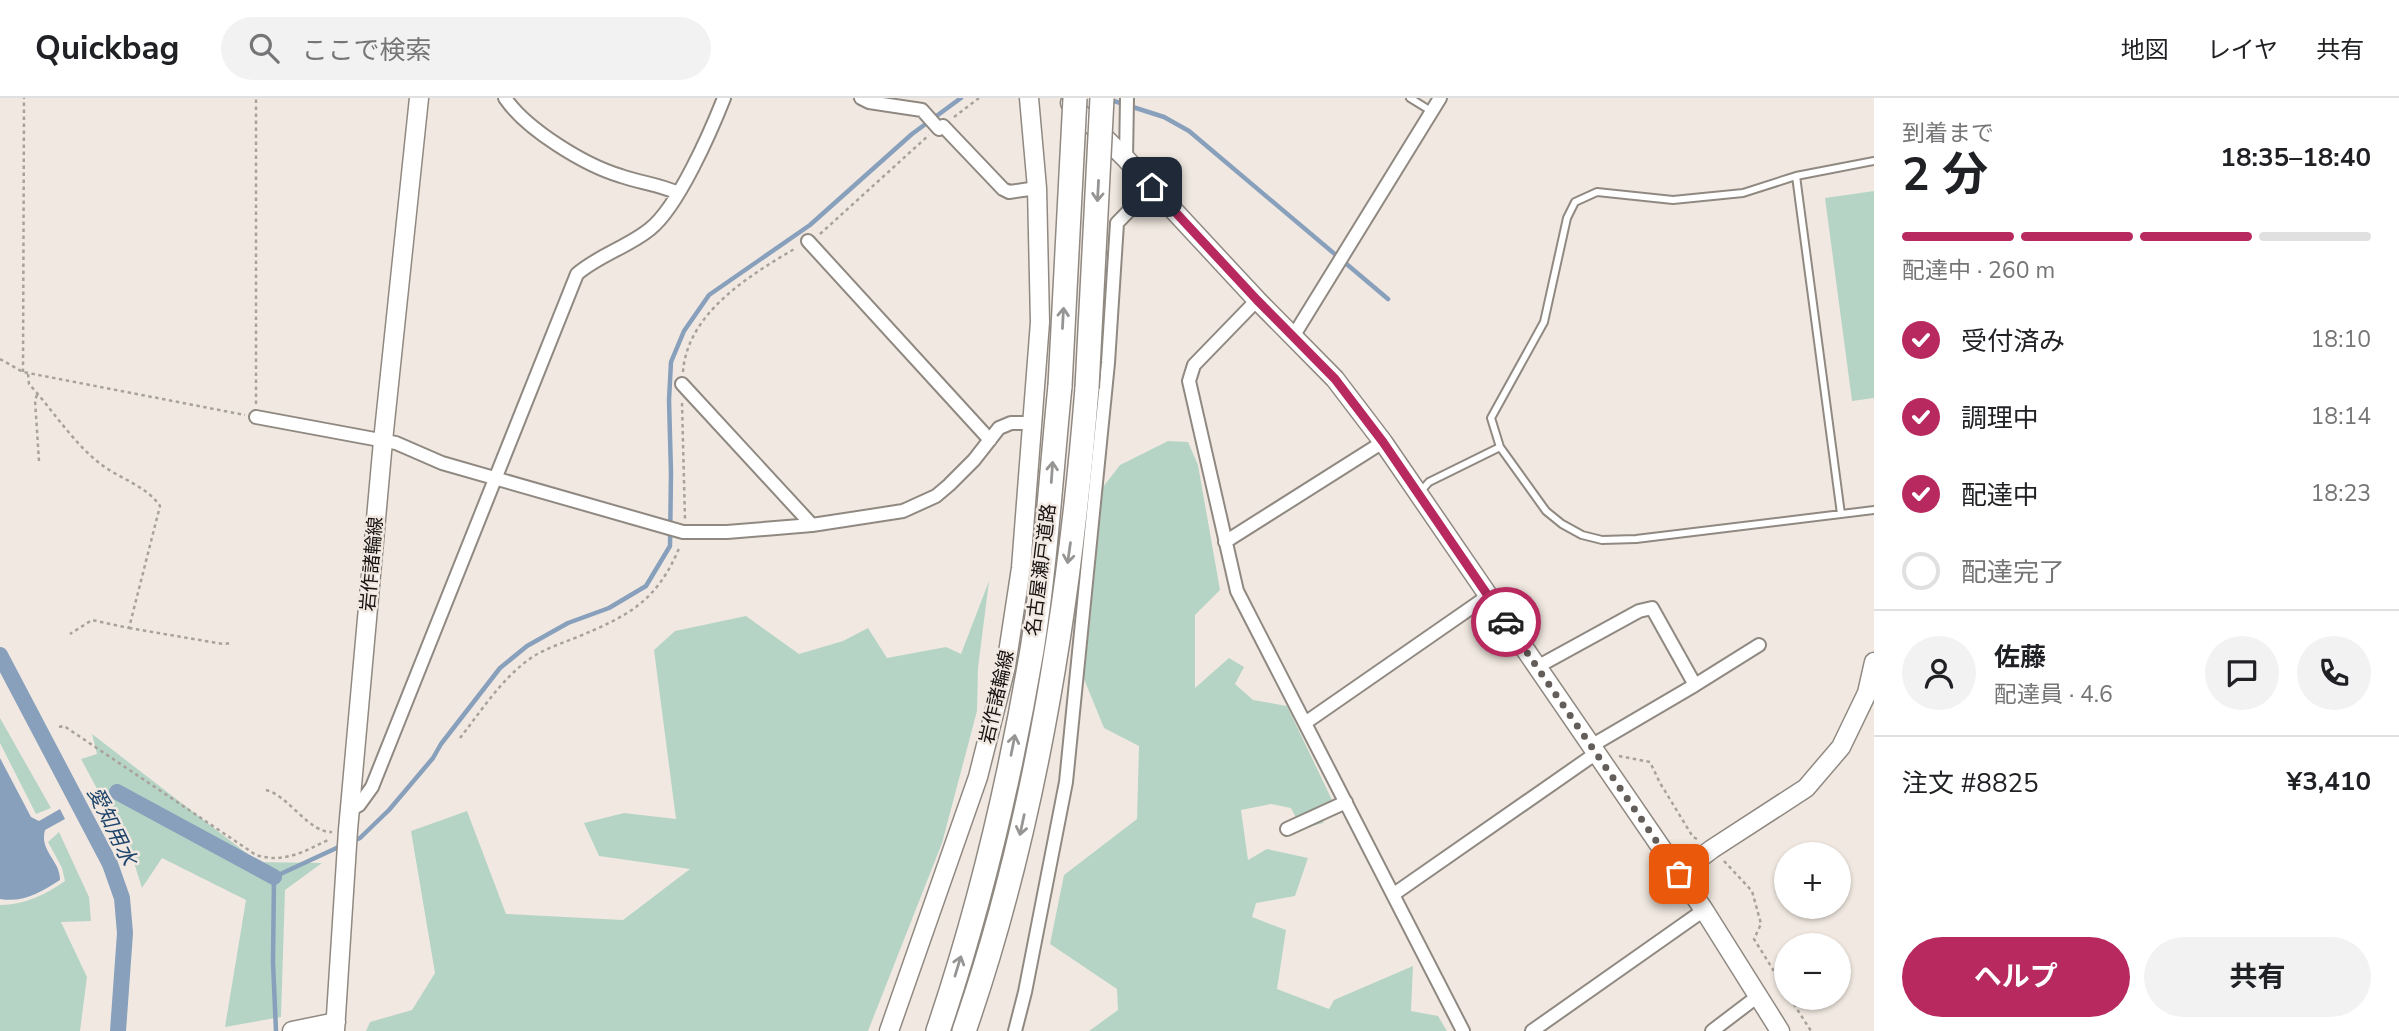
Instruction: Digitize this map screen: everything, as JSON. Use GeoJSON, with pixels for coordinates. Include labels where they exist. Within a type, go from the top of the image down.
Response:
{"type":"FeatureCollection","features":[{"type":"Feature","properties":{"kind":"highway","name":"名古屋瀬戸道路"},"geometry":{"type":"LineString","coordinates":[[937,1031],[989,855],[1032,649],[1048,522],[1060,386],[1074,98]]}},
{"type":"Feature","properties":{"kind":"highway","name":"名古屋瀬戸道路"},"geometry":{"type":"LineString","coordinates":[[964,1031],[991,946],[1014,859],[1055,652],[1082,448],[1102,98]]}},
{"type":"Feature","properties":{"kind":"main road","name":"岩作諸輪線"},"geometry":{"type":"LineString","coordinates":[[335,1026],[348,822],[383,441],[419,98]]}},
{"type":"Feature","properties":{"kind":"main road","name":"岩作諸輪線"},"geometry":{"type":"LineString","coordinates":[[888,1031],[978,777],[1006,666],[1021,568],[1040,322],[1037,188],[1028,98]]}},
{"type":"Feature","properties":{"kind":"main road"},"geometry":{"type":"LineString","coordinates":[[1065,98],[1335,379],[1383,442],[1704,910],[1780,1031]]}},
{"type":"Feature","properties":{"kind":"main road"},"geometry":{"type":"LineString","coordinates":[[1679,874],[1712,849],[1806,788],[1841,747],[1867,693],[1874,662]]}},
{"type":"Feature","properties":{"kind":"main road"},"geometry":{"type":"LineString","coordinates":[[292,1031],[335,1026]]}},
{"type":"Feature","properties":{"kind":"street"},"geometry":{"type":"LineString","coordinates":[[505,98],[523,121],[586,161],[618,176],[658,184],[678,193]]}},
{"type":"Feature","properties":{"kind":"street"},"geometry":{"type":"LineString","coordinates":[[348,822],[372,787],[577,274],[650,229],[663,215],[710,135],[724,98]]}},
{"type":"Feature","properties":{"kind":"street"},"geometry":{"type":"LineString","coordinates":[[861,98],[869,102],[915,108],[926,113],[939,129],[943,126],[956,138],[1003,189],[1009,192],[1037,188]]}},
{"type":"Feature","properties":{"kind":"street"},"geometry":{"type":"LineString","coordinates":[[1126,159],[1128,98]]}},
{"type":"Feature","properties":{"kind":"street"},"geometry":{"type":"LineString","coordinates":[[1294,335],[1440,98]]}},
{"type":"Feature","properties":{"kind":"street"},"geometry":{"type":"LineString","coordinates":[[1015,1031],[1026,992],[1066,782],[1070,718],[1108,363],[1117,223],[1152,187]]}},
{"type":"Feature","properties":{"kind":"street"},"geometry":{"type":"LineString","coordinates":[[808,242],[990,440]]}},
{"type":"Feature","properties":{"kind":"street"},"geometry":{"type":"LineString","coordinates":[[1257,300],[1194,365],[1189,381],[1237,591],[1463,1031]]}},
{"type":"Feature","properties":{"kind":"street"},"geometry":{"type":"LineString","coordinates":[[682,384],[812,525]]}},
{"type":"Feature","properties":{"kind":"street"},"geometry":{"type":"LineString","coordinates":[[256,417],[396,443],[442,464],[683,531],[727,533],[812,525],[903,511],[922,503],[949,485],[999,428],[1004,425],[1032,423]]}},
{"type":"Feature","properties":{"kind":"street"},"geometry":{"type":"LineString","coordinates":[[1225,542],[1383,442]]}},
{"type":"Feature","properties":{"kind":"street"},"geometry":{"type":"LineString","coordinates":[[1306,723],[1488,596]]}},
{"type":"Feature","properties":{"kind":"street"},"geometry":{"type":"LineString","coordinates":[[1537,667],[1639,611],[1652,608],[1695,685]]}},
{"type":"Feature","properties":{"kind":"street"},"geometry":{"type":"LineString","coordinates":[[1394,894],[1593,750],[1759,645]]}},
{"type":"Feature","properties":{"kind":"street"},"geometry":{"type":"LineString","coordinates":[[1287,829],[1346,802]]}},
{"type":"Feature","properties":{"kind":"street"},"geometry":{"type":"LineString","coordinates":[[1532,1031],[1704,910]]}},
{"type":"Feature","properties":{"kind":"street"},"geometry":{"type":"LineString","coordinates":[[1712,1031],[1758,996]]}},
{"type":"Feature","properties":{"kind":"lane"},"geometry":{"type":"LineString","coordinates":[[1410,98],[1431,111]]}},
{"type":"Feature","properties":{"kind":"lane"},"geometry":{"type":"LineString","coordinates":[[1874,160],[1796,176],[1743,193],[1674,200],[1597,192],[1575,202],[1567,218],[1544,322],[1492,418],[1500,447],[1546,510],[1562,524],[1582,535],[1602,540],[1636,539],[1874,510]]}},
{"type":"Feature","properties":{"kind":"lane"},"geometry":{"type":"LineString","coordinates":[[1796,176],[1841,514]]}},
{"type":"Feature","properties":{"kind":"lane"},"geometry":{"type":"LineString","coordinates":[[1419,494],[1429,482],[1500,447]]}},
{"type":"Feature","properties":{"kind":"path"},"geometry":{"type":"LineString","coordinates":[[24,98],[26,373],[29,384],[99,464],[154,497],[159,506],[130,628]]}},
{"type":"Feature","properties":{"kind":"path"},"geometry":{"type":"LineString","coordinates":[[0,359],[26,373],[256,417],[256,98]]}},
{"type":"Feature","properties":{"kind":"path"},"geometry":{"type":"LineString","coordinates":[[38,394],[35,400],[39,461]]}},
{"type":"Feature","properties":{"kind":"path"},"geometry":{"type":"LineString","coordinates":[[70,634],[92,620],[223,644],[232,643]]}},
{"type":"Feature","properties":{"kind":"path"},"geometry":{"type":"LineString","coordinates":[[59,727],[64,726],[119,761],[142,780],[256,855],[278,860],[330,839]]}},
{"type":"Feature","properties":{"kind":"path"},"geometry":{"type":"LineString","coordinates":[[266,790],[279,796],[320,830],[330,832],[348,822]]}},
{"type":"Feature","properties":{"kind":"path"},"geometry":{"type":"LineString","coordinates":[[1798,1010],[1811,1031]]}},
{"type":"Feature","properties":{"kind":"green space"},"geometry":{"type":"Polygon","coordinates":[[[1874,191],[1874,398],[1852,401],[1825,198],[1874,191]]]}},
{"type":"Feature","properties":{"kind":"green space"},"geometry":{"type":"Polygon","coordinates":[[[1168,441],[1188,442],[1198,465],[1220,590],[1195,615],[1195,688],[1229,658],[1244,667],[1235,684],[1253,700],[1287,706],[1332,800],[1323,823],[1302,829],[1291,808],[1271,804],[1241,810],[1248,860],[1267,849],[1308,858],[1295,896],[1256,903],[1252,917],[1286,930],[1277,989],[1329,1009],[1334,1000],[1413,966],[1411,1011],[1438,1016],[1447,1031],[1089,1031],[1118,1010],[1117,989],[1050,944],[1064,875],[1137,819],[1139,746],[1104,728],[1084,679],[1103,487],[1120,465],[1168,441]]]}},
{"type":"Feature","properties":{"kind":"green space"},"geometry":{"type":"Polygon","coordinates":[[[989,581],[978,668],[977,711],[942,843],[868,1031],[366,1031],[370,1022],[412,1010],[435,973],[411,831],[467,811],[506,914],[623,920],[690,869],[599,856],[584,823],[624,813],[676,819],[654,650],[675,631],[746,616],[799,654],[843,641],[868,628],[887,658],[946,647],[961,654],[989,581]]]}},
{"type":"Feature","properties":{"kind":"green space"},"geometry":{"type":"Polygon","coordinates":[[[0,718],[51,808],[36,814],[0,743],[0,718]]]}},
{"type":"Feature","properties":{"kind":"green space"},"geometry":{"type":"Polygon","coordinates":[[[92,734],[258,862],[322,863],[285,890],[281,1017],[225,1027],[246,900],[162,858],[142,888],[130,850],[81,759],[97,754],[92,734]]]}},
{"type":"Feature","properties":{"kind":"green space"},"geometry":{"type":"Polygon","coordinates":[[[59,832],[89,897],[91,921],[61,922],[87,977],[80,1031],[0,1031],[0,905],[34,898],[65,881],[62,868],[48,842],[59,832]]]}},
{"type":"Feature","properties":{"kind":"water"},"geometry":{"type":"Polygon","coordinates":[[[0,758],[31,817],[39,821],[60,809],[65,819],[45,830],[44,837],[60,880],[25,898],[9,900],[0,899],[0,758]]]}},
{"type":"Feature","properties":{"kind":"waterway"},"geometry":{"type":"LineString","coordinates":[[351,842],[360,838],[389,810],[433,758],[500,668],[527,646],[568,623],[609,608],[646,586],[670,546],[671,362],[684,331],[709,295],[810,225],[912,134],[961,98]]}},
{"type":"Feature","properties":{"kind":"waterway"},"geometry":{"type":"LineString","coordinates":[[1111,100],[1164,117],[1189,131],[1388,299]]}},
{"type":"Feature","properties":{"kind":"waterway","name":"愛知用水"},"geometry":{"type":"LineString","coordinates":[[0,655],[110,864],[122,898],[125,933],[118,1031]]}},
{"type":"Feature","properties":{"kind":"waterway"},"geometry":{"type":"LineString","coordinates":[[117,792],[274,877]]}},
{"type":"Feature","properties":{"kind":"waterway"},"geometry":{"type":"LineString","coordinates":[[276,1031],[273,962],[274,877],[343,845]]}},
{"type":"Feature","properties":{"kind":"way so far"},"geometry":{"type":"LineString","coordinates":[[1506,622],[1679,874]]}},
{"type":"Feature","properties":{"kind":"route"},"geometry":{"type":"LineString","coordinates":[[1152,187],[1335,379],[1383,442],[1506,622]]}}]}
